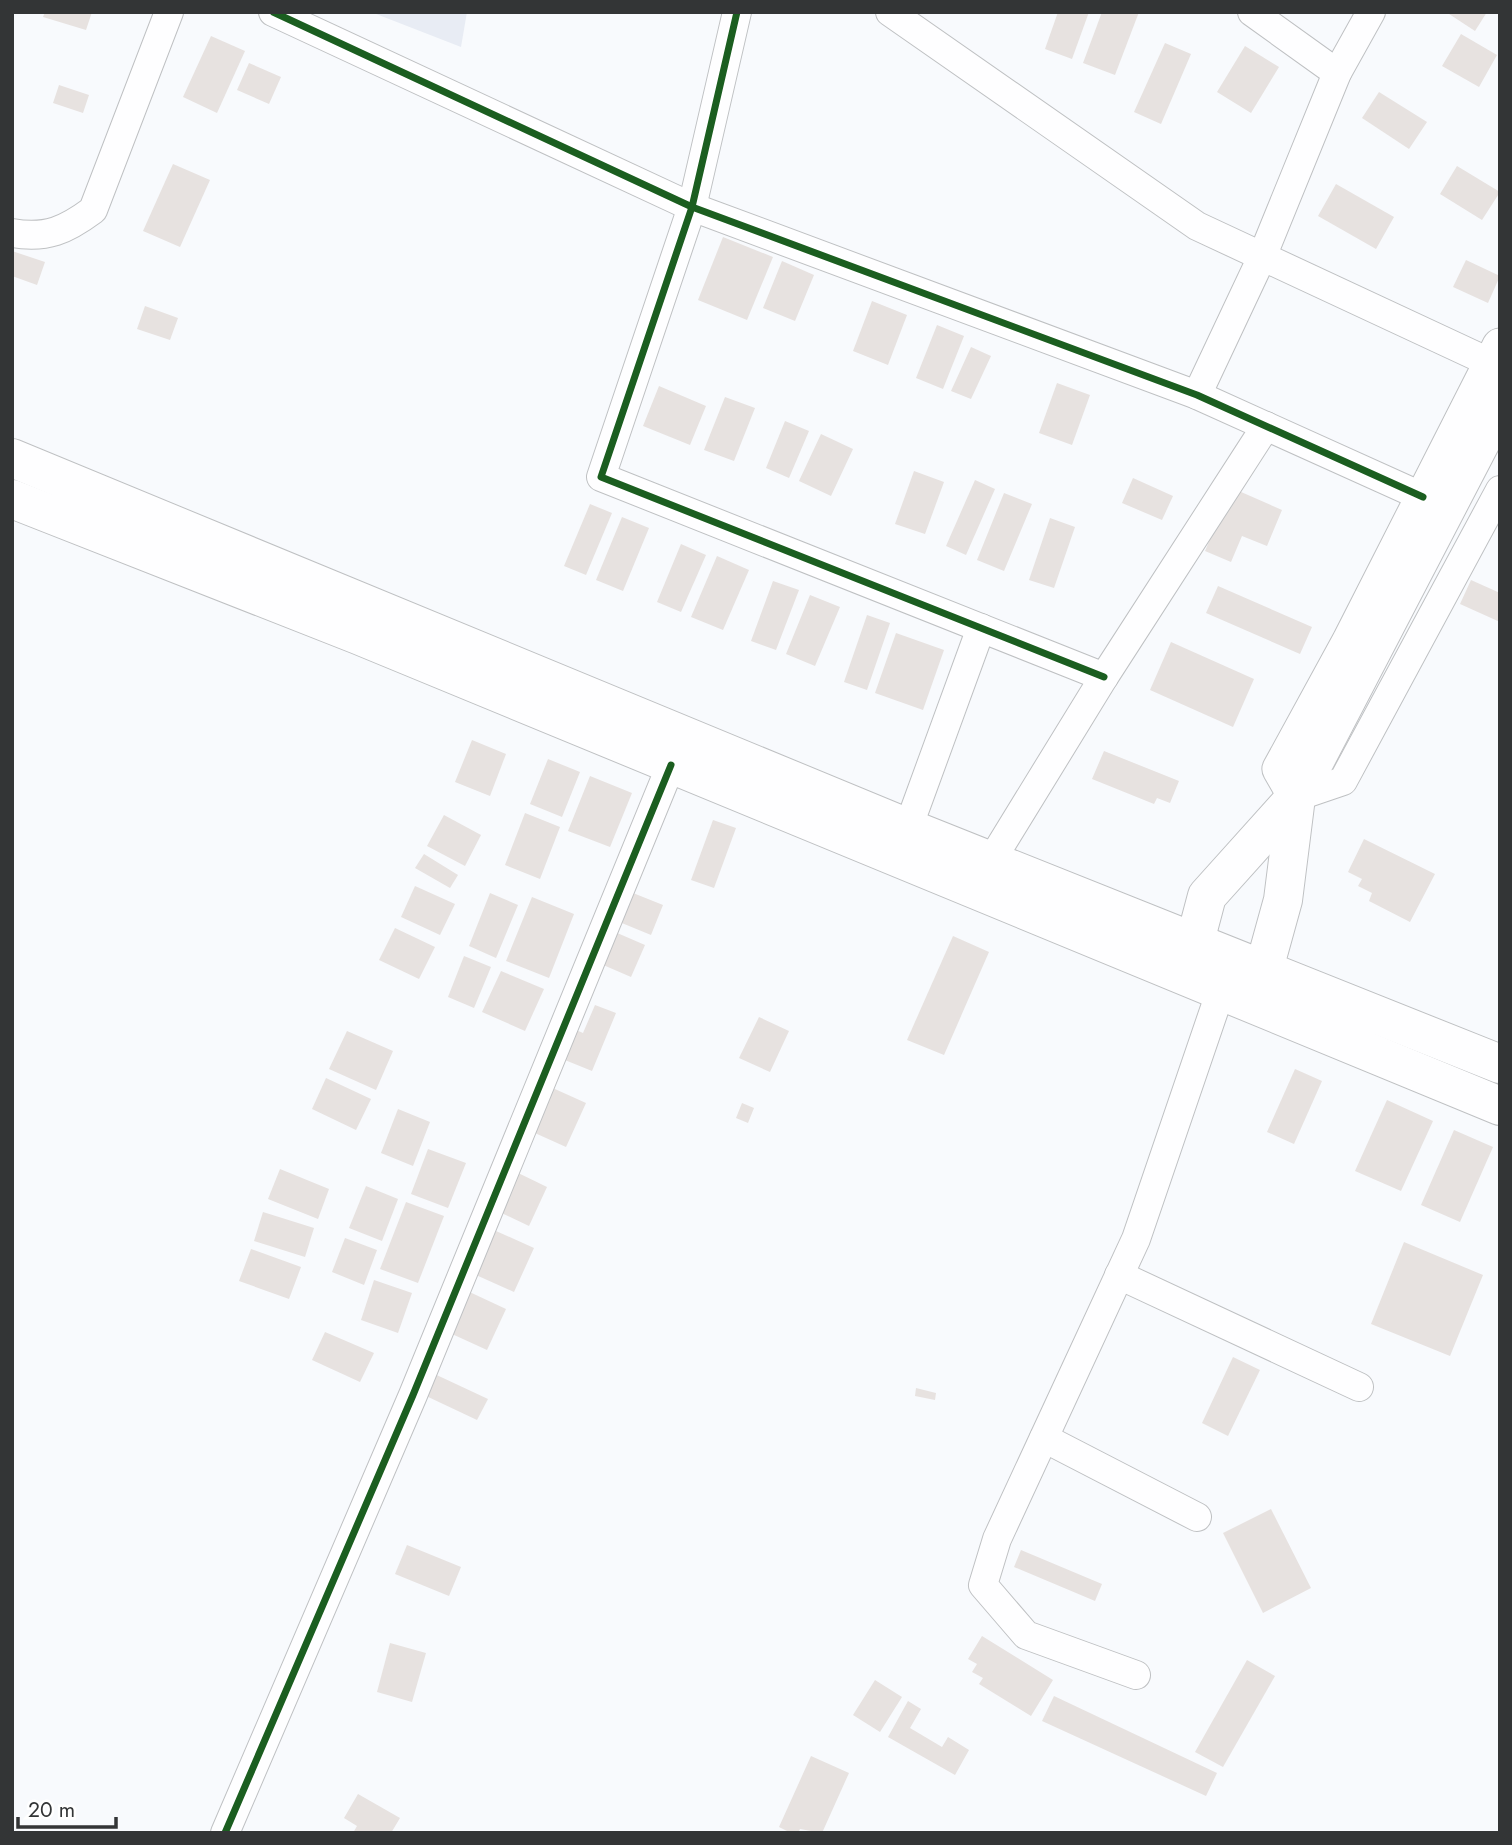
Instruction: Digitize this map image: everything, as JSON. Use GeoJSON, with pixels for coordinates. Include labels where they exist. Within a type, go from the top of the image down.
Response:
{"type":"FeatureCollection","features":[{"type":"Feature","properties":{"kind":"main road"},"geometry":{"type":"LineString","coordinates":[[1190,959],[1208,896],[1296,797],[1500,405]]}},
{"type":"Feature","properties":{"kind":"main road"},"geometry":{"type":"LineString","coordinates":[[12,457],[991,861],[1190,959],[1237,998],[1500,1106]]}},
{"type":"Feature","properties":{"kind":"main road"},"geometry":{"type":"LineString","coordinates":[[12,499],[358,635],[671,765],[1190,959],[1264,970],[1500,1064]]}},
{"type":"Feature","properties":{"kind":"main road"},"geometry":{"type":"LineString","coordinates":[[1237,998],[1264,970],[1283,900],[1296,797]]}},
{"type":"Feature","properties":{"kind":"street"},"geometry":{"type":"LineString","coordinates":[[12,233],[27,236],[65,230],[93,210],[169,12]]}},
{"type":"Feature","properties":{"kind":"street"},"geometry":{"type":"LineString","coordinates":[[273,12],[692,207],[1197,395],[1423,496]]}},
{"type":"Feature","properties":{"kind":"street"},"geometry":{"type":"LineString","coordinates":[[737,12],[692,207],[601,477],[1104,677]]}},
{"type":"Feature","properties":{"kind":"street"},"geometry":{"type":"LineString","coordinates":[[890,12],[1196,226],[1262,257],[1496,354],[1280,769],[1296,797],[1343,781],[1500,490]]}},
{"type":"Feature","properties":{"kind":"street"},"geometry":{"type":"LineString","coordinates":[[1252,12],[1337,73]]}},
{"type":"Feature","properties":{"kind":"street"},"geometry":{"type":"LineString","coordinates":[[1197,395],[1262,257],[1337,73],[1371,12]]}},
{"type":"Feature","properties":{"kind":"street"},"geometry":{"type":"LineString","coordinates":[[991,861],[1104,677],[1266,426]]}},
{"type":"Feature","properties":{"kind":"street"},"geometry":{"type":"LineString","coordinates":[[908,828],[981,628]]}},
{"type":"Feature","properties":{"kind":"street"},"geometry":{"type":"LineString","coordinates":[[225,1833],[413,1395],[671,765]]}},
{"type":"Feature","properties":{"kind":"street"},"geometry":{"type":"LineString","coordinates":[[1136,1675],[1026,1635],[983,1584],[997,1539],[1136,1239],[1237,998]]}},
{"type":"Feature","properties":{"kind":"street"},"geometry":{"type":"LineString","coordinates":[[1119,1275],[1359,1387]]}},
{"type":"Feature","properties":{"kind":"street"},"geometry":{"type":"LineString","coordinates":[[1044,1437],[1197,1517]]}},
{"type":"Feature","properties":{"kind":"shaded area"},"geometry":{"type":"Polygon","coordinates":[[[371,12],[467,12],[461,47],[371,12]]]}},
{"type":"Feature","properties":{"kind":"building"},"geometry":{"type":"Polygon","coordinates":[[[45,12],[92,12],[86,30],[43,17],[45,12]]]}},
{"type":"Feature","properties":{"kind":"building"},"geometry":{"type":"Polygon","coordinates":[[[1058,12],[1089,12],[1072,59],[1045,49],[1058,12]]]}},
{"type":"Feature","properties":{"kind":"building"},"geometry":{"type":"Polygon","coordinates":[[[1102,12],[1139,12],[1115,75],[1083,63],[1102,12]]]}},
{"type":"Feature","properties":{"kind":"building"},"geometry":{"type":"Polygon","coordinates":[[[1446,12],[1487,12],[1475,31],[1446,12]]]}},
{"type":"Feature","properties":{"kind":"building"},"geometry":{"type":"Polygon","coordinates":[[[1461,34],[1497,55],[1479,87],[1442,66],[1461,34]]]}},
{"type":"Feature","properties":{"kind":"building"},"geometry":{"type":"Polygon","coordinates":[[[211,36],[245,51],[217,113],[183,97],[211,36]]]}},
{"type":"Feature","properties":{"kind":"building"},"geometry":{"type":"Polygon","coordinates":[[[1165,43],[1191,54],[1161,124],[1134,112],[1165,43]]]}},
{"type":"Feature","properties":{"kind":"building"},"geometry":{"type":"Polygon","coordinates":[[[1245,46],[1279,67],[1251,113],[1217,92],[1245,46]]]}},
{"type":"Feature","properties":{"kind":"building"},"geometry":{"type":"Polygon","coordinates":[[[249,63],[281,77],[269,104],[237,90],[249,63]]]}},
{"type":"Feature","properties":{"kind":"building"},"geometry":{"type":"Polygon","coordinates":[[[59,85],[89,95],[83,113],[53,103],[59,85]]]}},
{"type":"Feature","properties":{"kind":"building"},"geometry":{"type":"Polygon","coordinates":[[[1379,92],[1427,122],[1409,149],[1362,118],[1379,92]]]}},
{"type":"Feature","properties":{"kind":"building"},"geometry":{"type":"Polygon","coordinates":[[[173,164],[210,180],[180,247],[143,231],[173,164]]]}},
{"type":"Feature","properties":{"kind":"building"},"geometry":{"type":"Polygon","coordinates":[[[1457,166],[1500,192],[1482,220],[1440,194],[1457,166]]]}},
{"type":"Feature","properties":{"kind":"building"},"geometry":{"type":"Polygon","coordinates":[[[1336,184],[1394,217],[1376,249],[1318,216],[1336,184]]]}},
{"type":"Feature","properties":{"kind":"building"},"geometry":{"type":"Polygon","coordinates":[[[723,237],[773,257],[747,320],[698,300],[723,237]]]}},
{"type":"Feature","properties":{"kind":"building"},"geometry":{"type":"Polygon","coordinates":[[[12,251],[45,262],[37,285],[12,276],[12,251]]]}},
{"type":"Feature","properties":{"kind":"building"},"geometry":{"type":"Polygon","coordinates":[[[1466,260],[1500,276],[1488,303],[1453,287],[1466,260]]]}},
{"type":"Feature","properties":{"kind":"building"},"geometry":{"type":"Polygon","coordinates":[[[782,261],[814,275],[795,321],[763,308],[782,261]]]}},
{"type":"Feature","properties":{"kind":"building"},"geometry":{"type":"Polygon","coordinates":[[[872,301],[907,315],[888,365],[853,351],[872,301]]]}},
{"type":"Feature","properties":{"kind":"building"},"geometry":{"type":"Polygon","coordinates":[[[145,306],[178,318],[170,340],[137,329],[145,306]]]}},
{"type":"Feature","properties":{"kind":"building"},"geometry":{"type":"Polygon","coordinates":[[[937,325],[964,336],[943,389],[916,378],[937,325]]]}},
{"type":"Feature","properties":{"kind":"building"},"geometry":{"type":"Polygon","coordinates":[[[971,347],[991,356],[971,399],[951,391],[971,347]]]}},
{"type":"Feature","properties":{"kind":"building"},"geometry":{"type":"Polygon","coordinates":[[[1057,383],[1090,395],[1072,445],[1039,433],[1057,383]]]}},
{"type":"Feature","properties":{"kind":"building"},"geometry":{"type":"Polygon","coordinates":[[[659,386],[706,406],[690,445],[643,426],[659,386]]]}},
{"type":"Feature","properties":{"kind":"building"},"geometry":{"type":"Polygon","coordinates":[[[725,397],[755,408],[734,461],[704,450],[725,397]]]}},
{"type":"Feature","properties":{"kind":"building"},"geometry":{"type":"Polygon","coordinates":[[[785,421],[809,431],[789,478],[766,468],[785,421]]]}},
{"type":"Feature","properties":{"kind":"building"},"geometry":{"type":"Polygon","coordinates":[[[821,434],[853,449],[831,496],[799,481],[821,434]]]}},
{"type":"Feature","properties":{"kind":"building"},"geometry":{"type":"Polygon","coordinates":[[[914,471],[944,482],[925,534],[895,524],[914,471]]]}},
{"type":"Feature","properties":{"kind":"building"},"geometry":{"type":"Polygon","coordinates":[[[1133,478],[1173,496],[1162,520],[1122,503],[1133,478]]]}},
{"type":"Feature","properties":{"kind":"building"},"geometry":{"type":"Polygon","coordinates":[[[975,480],[995,489],[966,555],[946,546],[975,480]]]}},
{"type":"Feature","properties":{"kind":"building"},"geometry":{"type":"Polygon","coordinates":[[[1232,488],[1282,510],[1267,546],[1242,536],[1231,562],[1205,551],[1232,488]]]}},
{"type":"Feature","properties":{"kind":"building"},"geometry":{"type":"Polygon","coordinates":[[[1004,493],[1032,504],[1004,571],[977,560],[1004,493]]]}},
{"type":"Feature","properties":{"kind":"building"},"geometry":{"type":"Polygon","coordinates":[[[590,504],[612,513],[586,575],[564,566],[590,504]]]}},
{"type":"Feature","properties":{"kind":"building"},"geometry":{"type":"Polygon","coordinates":[[[622,517],[649,528],[623,591],[596,580],[622,517]]]}},
{"type":"Feature","properties":{"kind":"building"},"geometry":{"type":"Polygon","coordinates":[[[1050,518],[1075,527],[1054,588],[1029,580],[1050,518]]]}},
{"type":"Feature","properties":{"kind":"building"},"geometry":{"type":"Polygon","coordinates":[[[681,544],[706,555],[681,612],[657,602],[681,544]]]}},
{"type":"Feature","properties":{"kind":"building"},"geometry":{"type":"Polygon","coordinates":[[[717,556],[749,570],[723,630],[691,617],[717,556]]]}},
{"type":"Feature","properties":{"kind":"building"},"geometry":{"type":"Polygon","coordinates":[[[1471,580],[1500,593],[1500,622],[1460,604],[1471,580]]]}},
{"type":"Feature","properties":{"kind":"building"},"geometry":{"type":"Polygon","coordinates":[[[773,581],[799,590],[776,650],[751,641],[773,581]]]}},
{"type":"Feature","properties":{"kind":"building"},"geometry":{"type":"Polygon","coordinates":[[[1218,586],[1312,627],[1300,654],[1206,613],[1218,586]]]}},
{"type":"Feature","properties":{"kind":"building"},"geometry":{"type":"Polygon","coordinates":[[[810,595],[840,607],[815,666],[786,654],[810,595]]]}},
{"type":"Feature","properties":{"kind":"building"},"geometry":{"type":"Polygon","coordinates":[[[867,615],[890,623],[867,690],[844,682],[867,615]]]}},
{"type":"Feature","properties":{"kind":"building"},"geometry":{"type":"Polygon","coordinates":[[[896,633],[944,650],[923,710],[875,693],[896,633]]]}},
{"type":"Feature","properties":{"kind":"building"},"geometry":{"type":"Polygon","coordinates":[[[1171,642],[1254,679],[1233,727],[1150,690],[1171,642]]]}},
{"type":"Feature","properties":{"kind":"building"},"geometry":{"type":"Polygon","coordinates":[[[472,740],[506,754],[490,796],[455,782],[472,740]]]}},
{"type":"Feature","properties":{"kind":"building"},"geometry":{"type":"Polygon","coordinates":[[[1104,751],[1179,781],[1170,803],[1157,798],[1154,804],[1092,779],[1104,751]]]}},
{"type":"Feature","properties":{"kind":"building"},"geometry":{"type":"Polygon","coordinates":[[[548,759],[580,772],[562,817],[530,804],[548,759]]]}},
{"type":"Feature","properties":{"kind":"building"},"geometry":{"type":"Polygon","coordinates":[[[590,776],[632,793],[610,847],[568,831],[590,776]]]}},
{"type":"Feature","properties":{"kind":"building"},"geometry":{"type":"Polygon","coordinates":[[[525,813],[560,827],[540,879],[505,865],[525,813]]]}},
{"type":"Feature","properties":{"kind":"building"},"geometry":{"type":"Polygon","coordinates":[[[444,815],[481,835],[465,866],[427,846],[444,815]]]}},
{"type":"Feature","properties":{"kind":"building"},"geometry":{"type":"Polygon","coordinates":[[[713,820],[736,828],[714,888],[691,880],[713,820]]]}},
{"type":"Feature","properties":{"kind":"building"},"geometry":{"type":"Polygon","coordinates":[[[1364,839],[1435,874],[1410,922],[1369,901],[1372,893],[1358,886],[1362,879],[1348,872],[1364,839]]]}},
{"type":"Feature","properties":{"kind":"building"},"geometry":{"type":"Polygon","coordinates":[[[424,854],[458,875],[450,888],[415,868],[424,854]]]}},
{"type":"Feature","properties":{"kind":"building"},"geometry":{"type":"Polygon","coordinates":[[[415,886],[455,904],[440,935],[401,917],[415,886]]]}},
{"type":"Feature","properties":{"kind":"building"},"geometry":{"type":"Polygon","coordinates":[[[623,889],[663,905],[651,935],[612,919],[623,889]]]}},
{"type":"Feature","properties":{"kind":"building"},"geometry":{"type":"Polygon","coordinates":[[[490,893],[518,905],[496,958],[469,946],[490,893]]]}},
{"type":"Feature","properties":{"kind":"building"},"geometry":{"type":"Polygon","coordinates":[[[532,897],[574,914],[549,978],[506,961],[532,897]]]}},
{"type":"Feature","properties":{"kind":"building"},"geometry":{"type":"Polygon","coordinates":[[[395,928],[435,947],[419,979],[379,960],[395,928]]]}},
{"type":"Feature","properties":{"kind":"building"},"geometry":{"type":"Polygon","coordinates":[[[608,929],[645,945],[631,977],[594,961],[608,929]]]}},
{"type":"Feature","properties":{"kind":"building"},"geometry":{"type":"Polygon","coordinates":[[[953,936],[989,952],[944,1055],[907,1040],[953,936]]]}},
{"type":"Feature","properties":{"kind":"building"},"geometry":{"type":"Polygon","coordinates":[[[464,956],[491,967],[474,1008],[448,997],[464,956]]]}},
{"type":"Feature","properties":{"kind":"building"},"geometry":{"type":"Polygon","coordinates":[[[501,971],[544,989],[525,1031],[482,1012],[501,971]]]}},
{"type":"Feature","properties":{"kind":"building"},"geometry":{"type":"Polygon","coordinates":[[[595,1005],[616,1013],[592,1071],[555,1056],[567,1026],[583,1033],[595,1005]]]}},
{"type":"Feature","properties":{"kind":"building"},"geometry":{"type":"Polygon","coordinates":[[[759,1017],[789,1031],[770,1072],[739,1058],[759,1017]]]}},
{"type":"Feature","properties":{"kind":"building"},"geometry":{"type":"Polygon","coordinates":[[[347,1031],[393,1051],[376,1090],[329,1069],[347,1031]]]}},
{"type":"Feature","properties":{"kind":"building"},"geometry":{"type":"Polygon","coordinates":[[[1295,1069],[1322,1081],[1294,1144],[1267,1132],[1295,1069]]]}},
{"type":"Feature","properties":{"kind":"building"},"geometry":{"type":"Polygon","coordinates":[[[326,1078],[371,1099],[356,1130],[312,1109],[326,1078]]]}},
{"type":"Feature","properties":{"kind":"building"},"geometry":{"type":"Polygon","coordinates":[[[546,1085],[586,1103],[566,1147],[526,1129],[546,1085]]]}},
{"type":"Feature","properties":{"kind":"building"},"geometry":{"type":"Polygon","coordinates":[[[1387,1100],[1433,1121],[1401,1191],[1355,1171],[1387,1100]]]}},
{"type":"Feature","properties":{"kind":"building"},"geometry":{"type":"Polygon","coordinates":[[[742,1103],[754,1108],[748,1123],[736,1118],[742,1103]]]}},
{"type":"Feature","properties":{"kind":"building"},"geometry":{"type":"Polygon","coordinates":[[[398,1109],[430,1122],[413,1166],[381,1153],[398,1109]]]}},
{"type":"Feature","properties":{"kind":"building"},"geometry":{"type":"Polygon","coordinates":[[[1454,1130],[1493,1147],[1460,1222],[1421,1205],[1454,1130]]]}},
{"type":"Feature","properties":{"kind":"building"},"geometry":{"type":"Polygon","coordinates":[[[428,1149],[466,1163],[448,1208],[411,1194],[428,1149]]]}},
{"type":"Feature","properties":{"kind":"building"},"geometry":{"type":"Polygon","coordinates":[[[280,1169],[329,1189],[318,1219],[268,1199],[280,1169]]]}},
{"type":"Feature","properties":{"kind":"building"},"geometry":{"type":"Polygon","coordinates":[[[510,1169],[547,1187],[529,1226],[491,1208],[510,1169]]]}},
{"type":"Feature","properties":{"kind":"building"},"geometry":{"type":"Polygon","coordinates":[[[366,1186],[398,1199],[382,1241],[349,1228],[366,1186]]]}},
{"type":"Feature","properties":{"kind":"building"},"geometry":{"type":"Polygon","coordinates":[[[406,1202],[444,1216],[418,1283],[380,1269],[406,1202]]]}},
{"type":"Feature","properties":{"kind":"building"},"geometry":{"type":"Polygon","coordinates":[[[263,1212],[314,1228],[305,1257],[254,1241],[263,1212]]]}},
{"type":"Feature","properties":{"kind":"building"},"geometry":{"type":"Polygon","coordinates":[[[496,1231],[534,1248],[514,1292],[476,1275],[496,1231]]]}},
{"type":"Feature","properties":{"kind":"building"},"geometry":{"type":"Polygon","coordinates":[[[345,1238],[377,1250],[364,1285],[332,1272],[345,1238]]]}},
{"type":"Feature","properties":{"kind":"building"},"geometry":{"type":"Polygon","coordinates":[[[1404,1242],[1483,1275],[1450,1356],[1371,1324],[1404,1242]]]}},
{"type":"Feature","properties":{"kind":"building"},"geometry":{"type":"Polygon","coordinates":[[[251,1249],[301,1267],[289,1299],[239,1281],[251,1249]]]}},
{"type":"Feature","properties":{"kind":"building"},"geometry":{"type":"Polygon","coordinates":[[[374,1280],[412,1293],[398,1333],[361,1320],[374,1280]]]}},
{"type":"Feature","properties":{"kind":"building"},"geometry":{"type":"Polygon","coordinates":[[[461,1288],[506,1309],[487,1350],[452,1334],[461,1288]]]}},
{"type":"Feature","properties":{"kind":"building"},"geometry":{"type":"Polygon","coordinates":[[[325,1332],[374,1353],[360,1382],[312,1360],[325,1332]]]}},
{"type":"Feature","properties":{"kind":"building"},"geometry":{"type":"Polygon","coordinates":[[[1233,1357],[1260,1370],[1228,1436],[1202,1423],[1233,1357]]]}},
{"type":"Feature","properties":{"kind":"building"},"geometry":{"type":"Polygon","coordinates":[[[426,1370],[488,1399],[477,1420],[424,1395],[426,1370]]]}},
{"type":"Feature","properties":{"kind":"building"},"geometry":{"type":"Polygon","coordinates":[[[916,1388],[936,1393],[935,1400],[915,1396],[916,1388]]]}},
{"type":"Feature","properties":{"kind":"building"},"geometry":{"type":"Polygon","coordinates":[[[1271,1509],[1311,1588],[1263,1613],[1223,1533],[1271,1509]]]}},
{"type":"Feature","properties":{"kind":"building"},"geometry":{"type":"Polygon","coordinates":[[[407,1545],[461,1567],[449,1596],[395,1574],[407,1545]]]}},
{"type":"Feature","properties":{"kind":"building"},"geometry":{"type":"Polygon","coordinates":[[[1021,1550],[1102,1584],[1095,1601],[1014,1567],[1021,1550]]]}},
{"type":"Feature","properties":{"kind":"building"},"geometry":{"type":"Polygon","coordinates":[[[982,1636],[1053,1680],[1031,1716],[979,1684],[983,1678],[972,1672],[977,1664],[968,1659],[982,1636]]]}},
{"type":"Feature","properties":{"kind":"building"},"geometry":{"type":"Polygon","coordinates":[[[390,1643],[426,1653],[412,1702],[377,1692],[390,1643]]]}},
{"type":"Feature","properties":{"kind":"building"},"geometry":{"type":"Polygon","coordinates":[[[1247,1660],[1275,1676],[1223,1767],[1195,1752],[1247,1660]]]}},
{"type":"Feature","properties":{"kind":"building"},"geometry":{"type":"Polygon","coordinates":[[[875,1680],[902,1697],[880,1732],[853,1715],[875,1680]]]}},
{"type":"Feature","properties":{"kind":"building"},"geometry":{"type":"Polygon","coordinates":[[[1054,1696],[1217,1773],[1206,1796],[1042,1721],[1054,1696]]]}},
{"type":"Feature","properties":{"kind":"building"},"geometry":{"type":"Polygon","coordinates":[[[908,1701],[921,1709],[910,1728],[942,1747],[948,1737],[969,1750],[955,1775],[888,1737],[908,1701]]]}},
{"type":"Feature","properties":{"kind":"building"},"geometry":{"type":"Polygon","coordinates":[[[811,1756],[849,1773],[822,1833],[800,1829],[798,1833],[791,1833],[779,1827],[811,1756]]]}},
{"type":"Feature","properties":{"kind":"building"},"geometry":{"type":"Polygon","coordinates":[[[358,1794],[400,1818],[391,1833],[353,1833],[357,1826],[344,1818],[358,1794]]]}},
{"type":"Feature","properties":{"kind":"cycle path"},"geometry":{"type":"LineString","coordinates":[[273,12],[692,207],[1197,395],[1423,497]]}},
{"type":"Feature","properties":{"kind":"cycle path"},"geometry":{"type":"LineString","coordinates":[[737,12],[692,207],[601,477],[1104,677]]}},
{"type":"Feature","properties":{"kind":"cycle path"},"geometry":{"type":"LineString","coordinates":[[225,1833],[413,1395],[671,765]]}}]}
